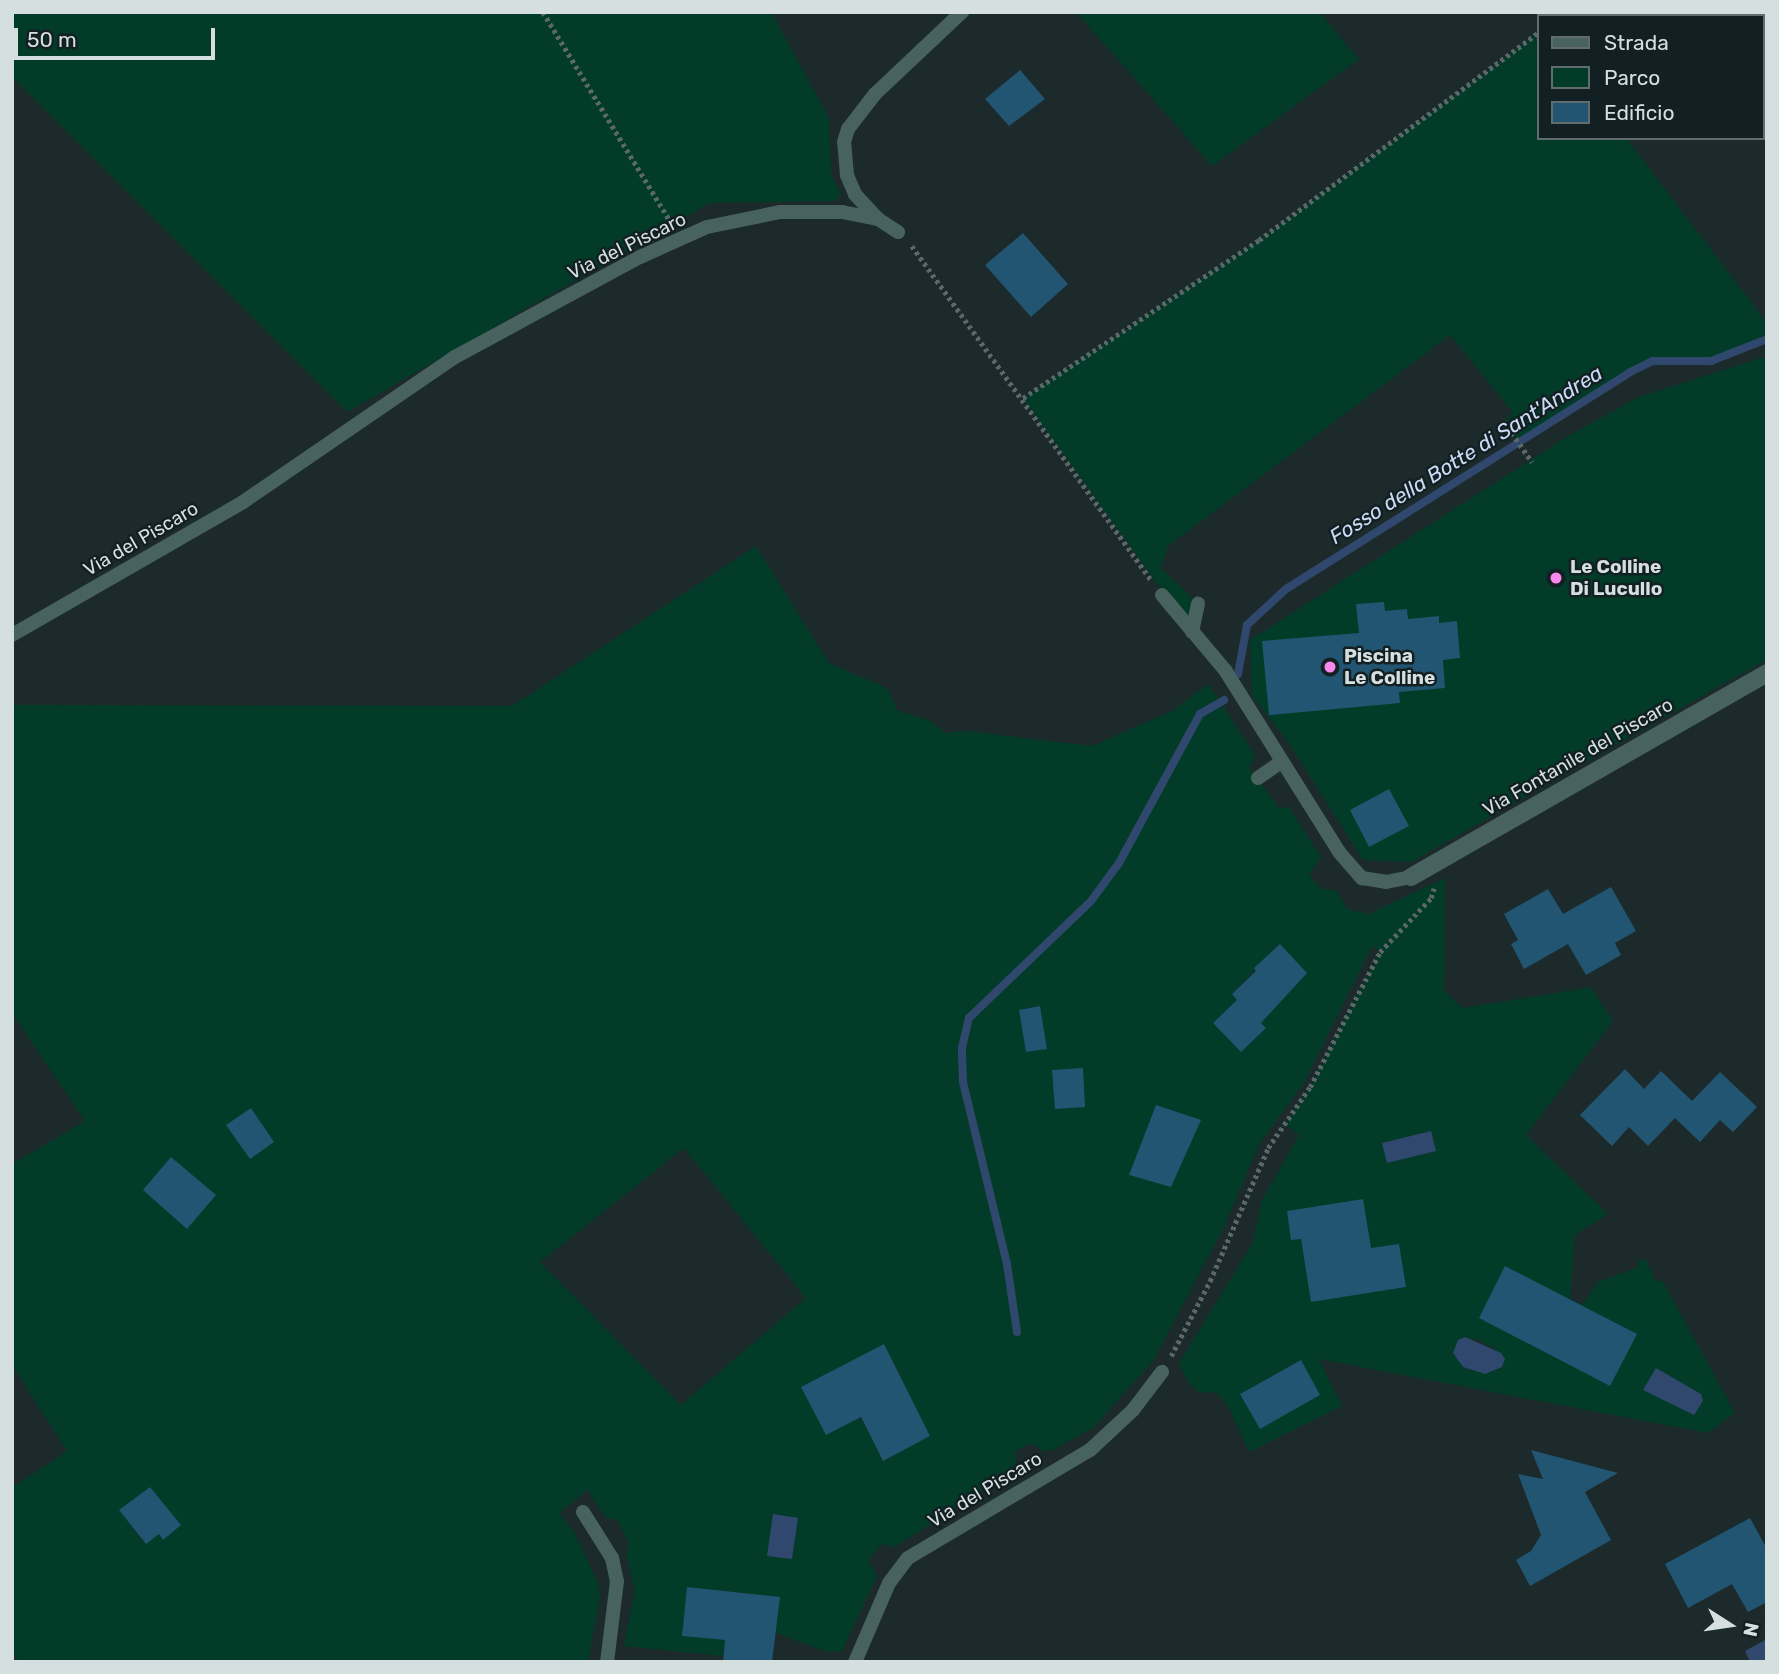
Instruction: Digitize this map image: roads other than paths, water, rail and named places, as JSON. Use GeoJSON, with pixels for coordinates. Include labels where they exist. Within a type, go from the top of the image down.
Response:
{"type":"FeatureCollection","features":[{"type":"Feature","properties":{"kind":"street","name":"Via Fontanile del Piscaro"},"geometry":{"type":"LineString","coordinates":[[1411,877],[1767,673]]}},
{"type":"Feature","properties":{"kind":"lane"},"geometry":{"type":"LineString","coordinates":[[878,219],[855,194],[847,175],[844,142],[848,129],[875,94],[962,12]]}},
{"type":"Feature","properties":{"kind":"lane","name":"Via del Piscaro"},"geometry":{"type":"LineString","coordinates":[[12,635],[243,502],[453,358],[681,239],[707,228],[780,212],[842,212],[878,219],[898,232]]}},
{"type":"Feature","properties":{"kind":"lane"},"geometry":{"type":"LineString","coordinates":[[1162,595],[1225,670],[1339,852],[1362,878],[1386,882],[1411,877]]}},
{"type":"Feature","properties":{"kind":"lane"},"geometry":{"type":"LineString","coordinates":[[1192,632],[1198,604]]}},
{"type":"Feature","properties":{"kind":"lane"},"geometry":{"type":"LineString","coordinates":[[1258,778],[1282,761]]}},
{"type":"Feature","properties":{"kind":"lane","name":"Via del Piscaro"},"geometry":{"type":"LineString","coordinates":[[855,1662],[889,1583],[908,1558],[1090,1450],[1133,1410],[1162,1372]]}},
{"type":"Feature","properties":{"kind":"lane"},"geometry":{"type":"LineString","coordinates":[[583,1512],[612,1559],[617,1581],[607,1662]]}},
{"type":"Feature","properties":{"kind":"water"},"geometry":{"type":"Polygon","coordinates":[[[1431,1131],[1436,1151],[1387,1163],[1382,1143],[1431,1131]]]}},
{"type":"Feature","properties":{"kind":"water"},"geometry":{"type":"Polygon","coordinates":[[[1465,1337],[1501,1353],[1505,1359],[1502,1367],[1485,1374],[1463,1367],[1453,1353],[1458,1340],[1465,1337]]]}},
{"type":"Feature","properties":{"kind":"water"},"geometry":{"type":"Polygon","coordinates":[[[1656,1368],[1701,1394],[1703,1401],[1694,1415],[1643,1390],[1656,1368]]]}},
{"type":"Feature","properties":{"kind":"water"},"geometry":{"type":"Polygon","coordinates":[[[773,1514],[798,1518],[792,1559],[767,1556],[773,1514]]]}},
{"type":"Feature","properties":{"kind":"water"},"geometry":{"type":"Polygon","coordinates":[[[1767,1639],[1767,1662],[1750,1662],[1745,1651],[1767,1639]]]}},
{"type":"Feature","properties":{"kind":"waterway","name":"Fosso della Botte di Sant'Andrea"},"geometry":{"type":"LineString","coordinates":[[1238,674],[1247,625],[1286,589],[1630,372],[1653,361],[1711,361],[1767,339]]}},
{"type":"Feature","properties":{"kind":"waterway","name":"Fosso della Botte di Sant'Andrea"},"geometry":{"type":"LineString","coordinates":[[1017,1332],[1007,1264],[963,1082],[962,1048],[969,1018],[1091,901],[1119,863],[1200,714],[1224,700]]}},
{"type":"Feature","properties":{"kind":"place","name":"Le Colline Di Lucullo"},"geometry":{"type":"Point","coordinates":[1556,578]}},
{"type":"Feature","properties":{"kind":"place","name":"Piscina Le Colline"},"geometry":{"type":"Point","coordinates":[1330,667]}}]}
